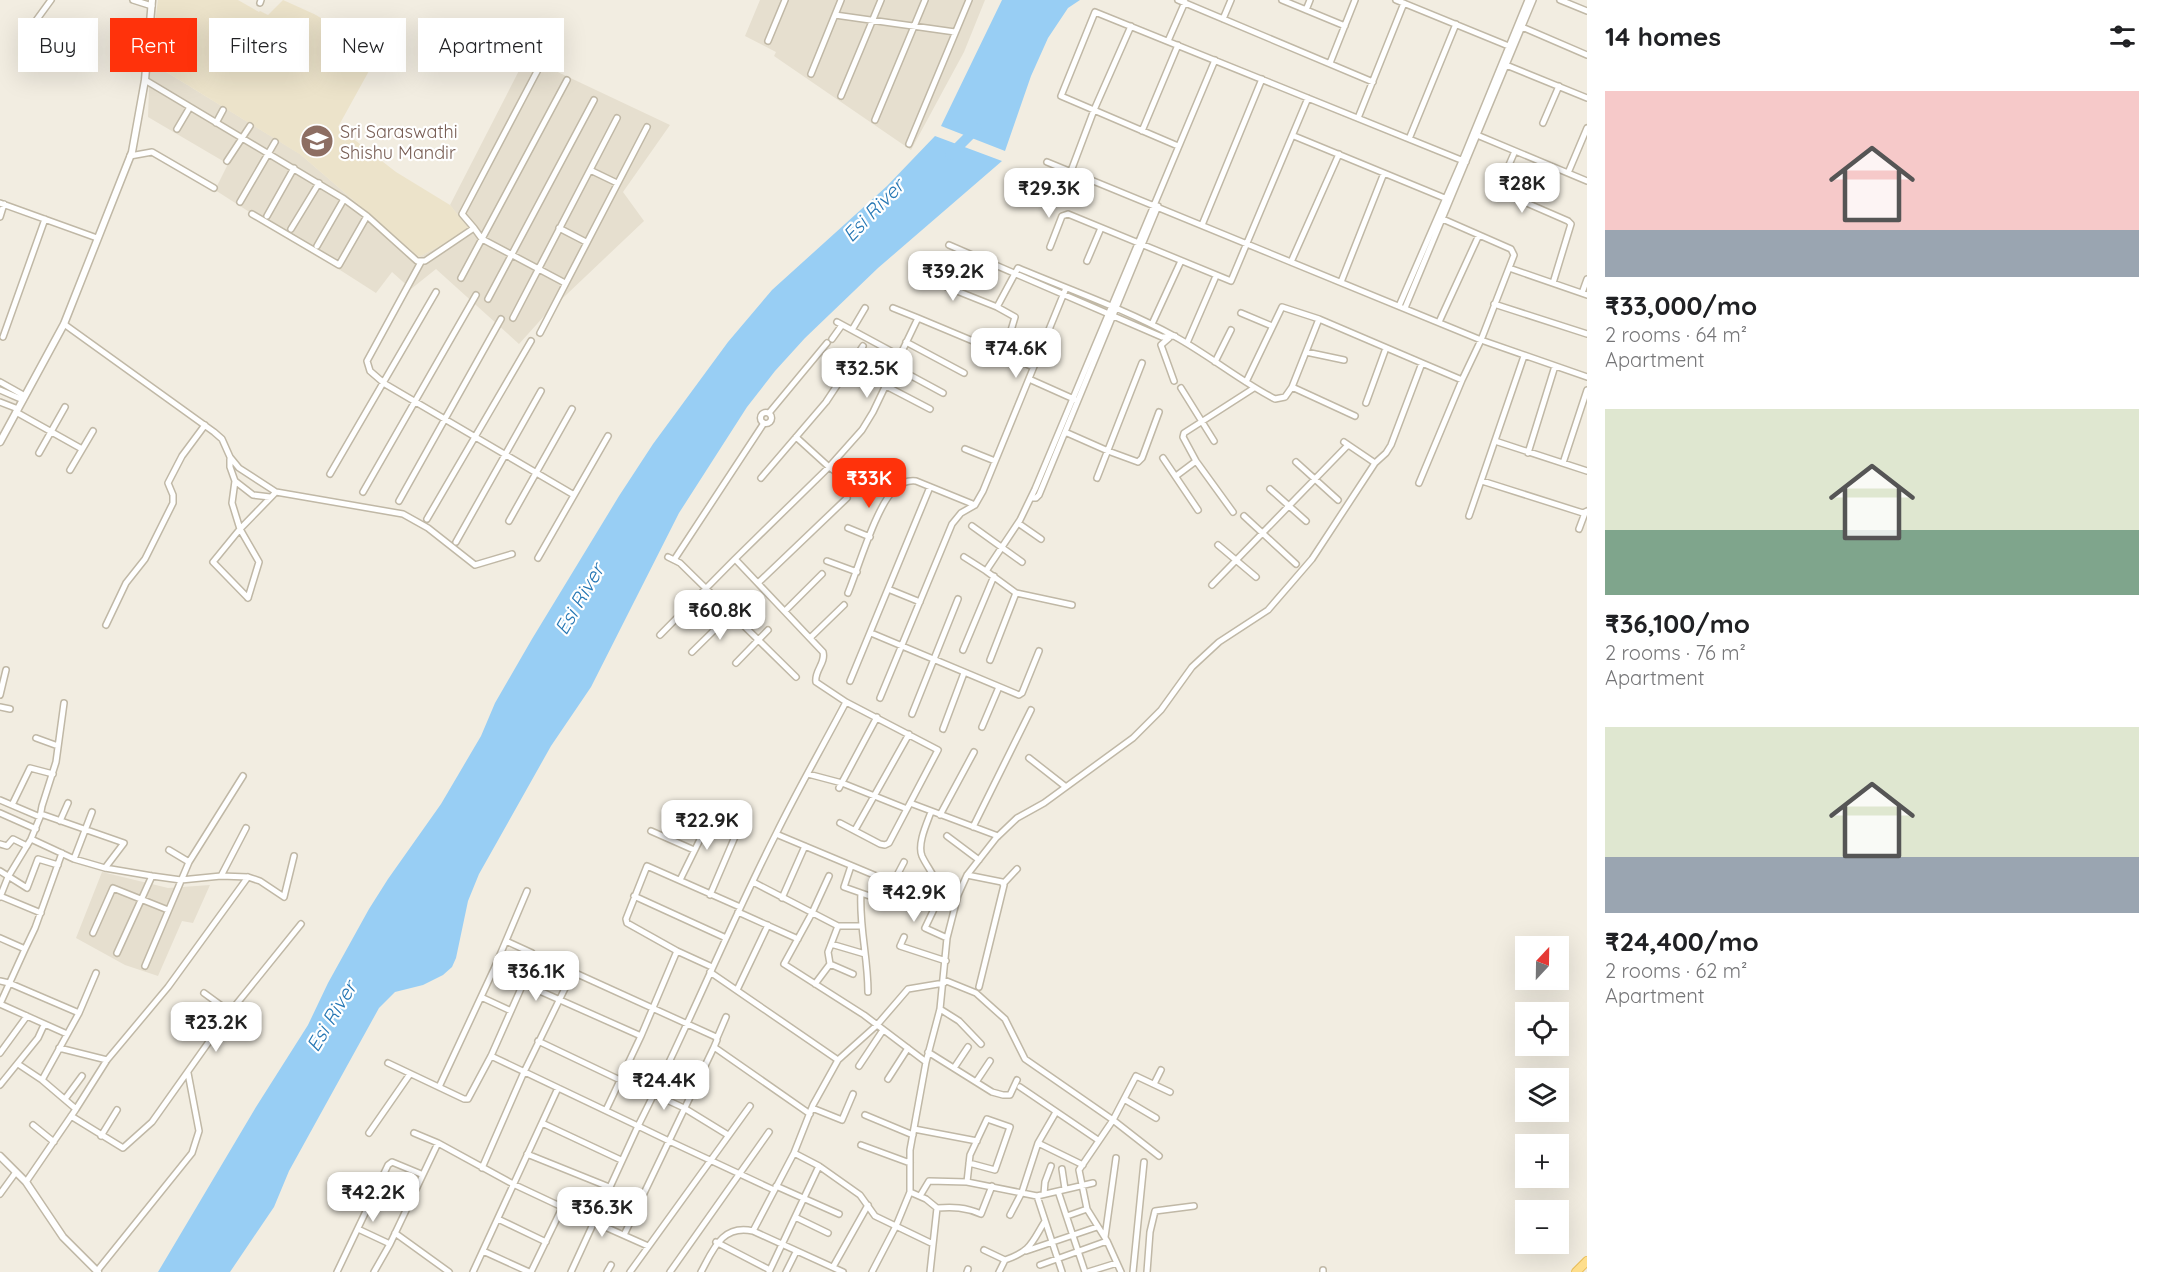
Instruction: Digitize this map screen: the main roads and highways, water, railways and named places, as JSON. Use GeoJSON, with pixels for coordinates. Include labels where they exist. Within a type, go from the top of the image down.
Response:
{"type":"FeatureCollection","features":[{"type":"Feature","properties":{"kind":"main road"},"geometry":{"type":"LineString","coordinates":[[1576,1272],[1587,1261]]}},
{"type":"Feature","properties":{"kind":"water"},"geometry":{"type":"Polygon","coordinates":[[[1002,0],[1080,0],[1068,8],[1048,38],[1031,76],[1005,151],[941,126],[1002,0]]]}},
{"type":"Feature","properties":{"kind":"water"},"geometry":{"type":"Polygon","coordinates":[[[935,136],[1002,161],[878,268],[805,338],[747,407],[679,513],[591,687],[551,746],[479,874],[468,901],[452,967],[443,975],[423,985],[395,992],[379,1008],[289,1171],[274,1207],[230,1272],[158,1272],[256,1107],[308,1025],[328,983],[369,909],[441,804],[481,736],[495,703],[532,639],[653,444],[728,342],[772,290],[887,186],[935,136]]]}},
{"type":"Feature","properties":{"kind":"waterway","name":"Esi River"},"geometry":{"type":"LineString","coordinates":[[950,155],[977,128]]}},
{"type":"Feature","properties":{"kind":"place","name":"Sri Saraswathi Shishu Mandir"},"geometry":{"type":"Point","coordinates":[317,141]}}]}
